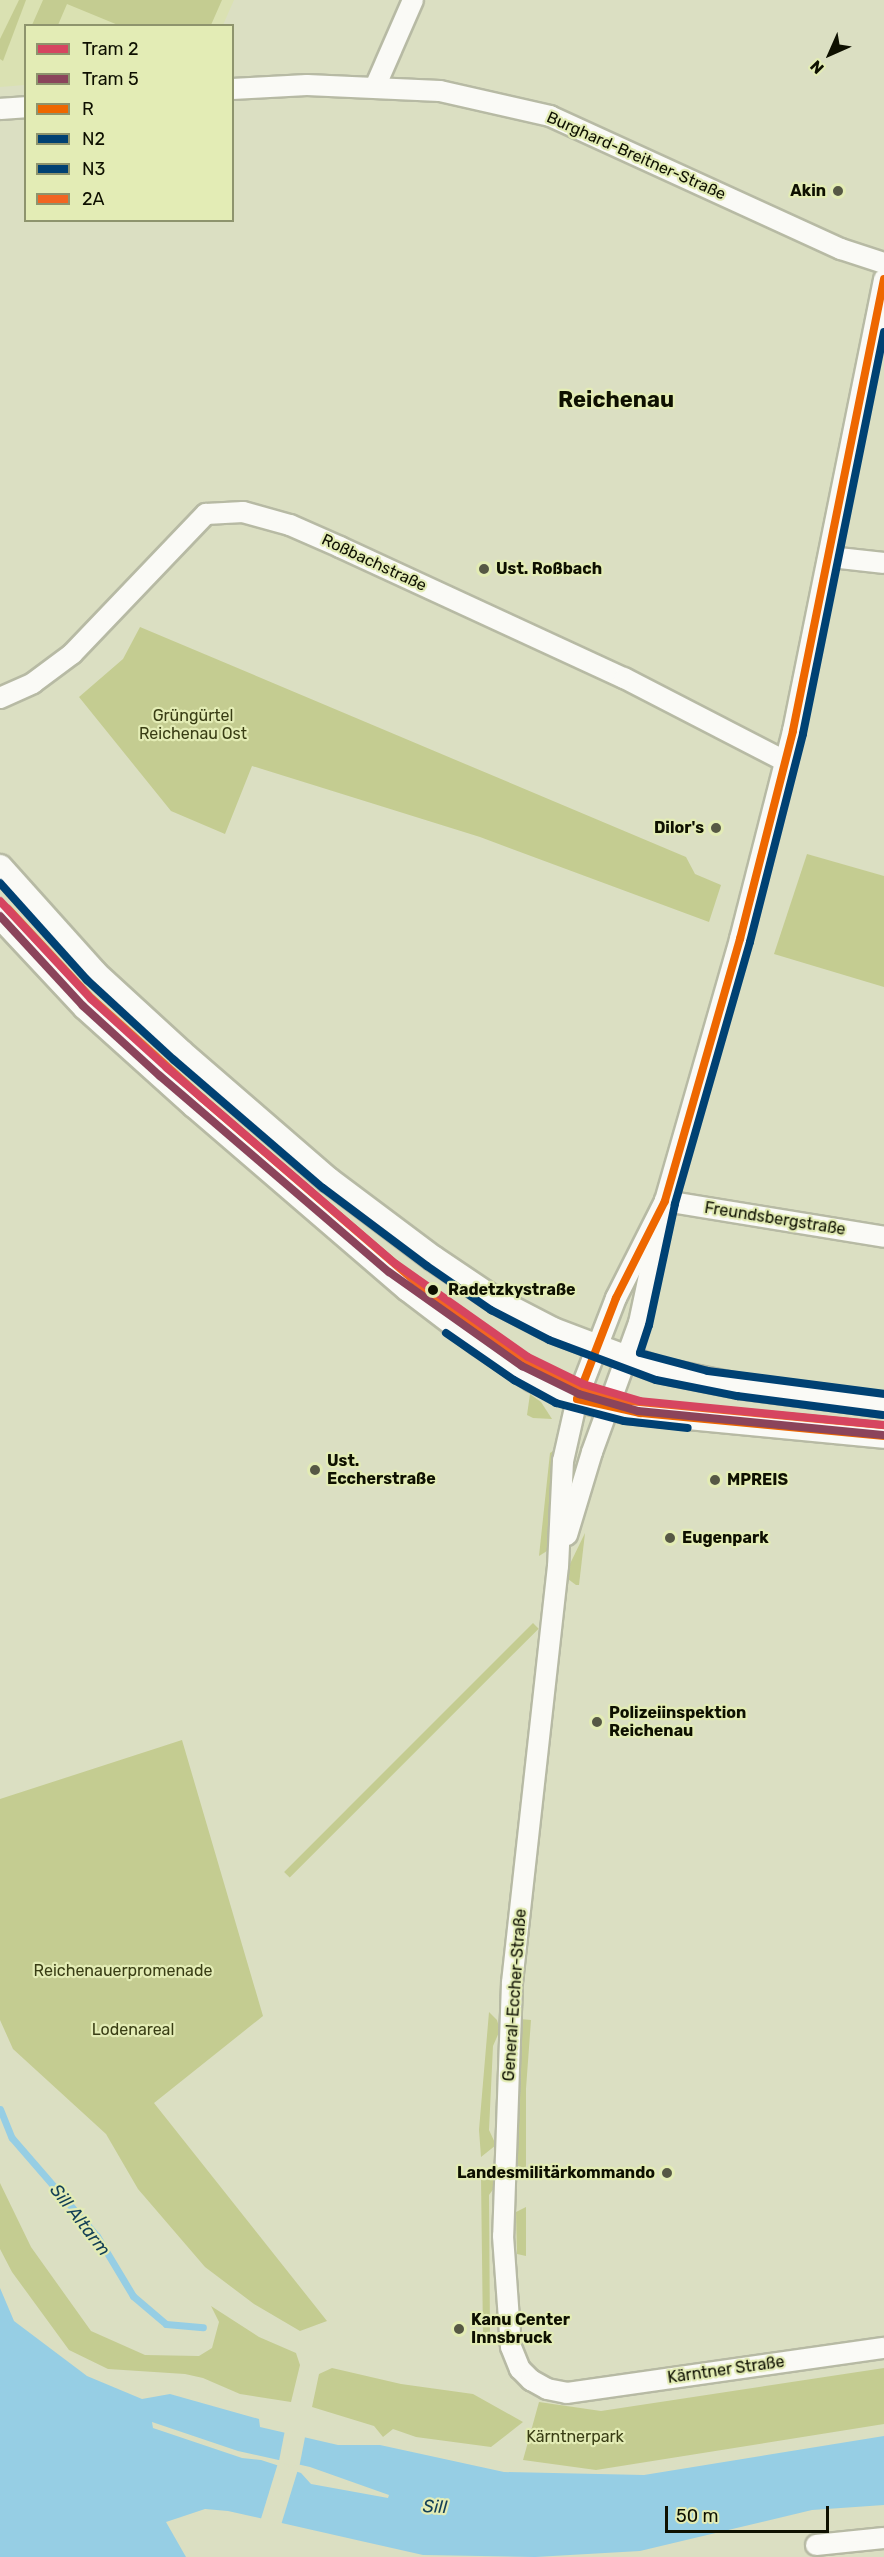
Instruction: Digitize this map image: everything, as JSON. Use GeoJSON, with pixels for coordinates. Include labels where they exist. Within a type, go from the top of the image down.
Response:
{"type":"FeatureCollection","features":[{"type":"Feature","properties":{"kind":"street"},"geometry":{"type":"LineString","coordinates":[[375,87],[413,0]]}},
{"type":"Feature","properties":{"kind":"street","name":"Burghard-Breitner-Straße"},"geometry":{"type":"LineString","coordinates":[[234,89],[307,85],[440,91],[550,116],[841,249],[884,263]]}},
{"type":"Feature","properties":{"kind":"street"},"geometry":{"type":"LineString","coordinates":[[0,109],[24,107]]}},
{"type":"Feature","properties":{"kind":"street"},"geometry":{"type":"LineString","coordinates":[[597,1348],[616,1298],[647,1254],[665,1201],[740,939],[785,761],[830,557],[884,279]]}},
{"type":"Feature","properties":{"kind":"street","name":"Roßbachstraße"},"geometry":{"type":"LineString","coordinates":[[0,698],[33,683],[72,654],[206,514],[243,512],[290,525],[624,678],[785,761]]}},
{"type":"Feature","properties":{"kind":"street"},"geometry":{"type":"LineString","coordinates":[[830,557],[884,563]]}},
{"type":"Feature","properties":{"kind":"street"},"geometry":{"type":"LineString","coordinates":[[0,867],[64,942],[120,998],[329,1180],[433,1258],[497,1301],[523,1316],[626,1360],[706,1381],[884,1405]]}},
{"type":"Feature","properties":{"kind":"street"},"geometry":{"type":"LineString","coordinates":[[0,916],[58,980],[114,1034],[356,1245],[429,1306],[533,1380],[577,1399],[650,1414],[884,1436]]}},
{"type":"Feature","properties":{"kind":"street"},"geometry":{"type":"LineString","coordinates":[[626,1360],[639,1323],[647,1254],[655,1221],[665,1201]]}},
{"type":"Feature","properties":{"kind":"street","name":"Freundsbergstraße"},"geometry":{"type":"LineString","coordinates":[[665,1201],[884,1237]]}},
{"type":"Feature","properties":{"kind":"street","name":"General-Eccher-Straße"},"geometry":{"type":"LineString","coordinates":[[567,2393],[547,2389],[531,2380],[520,2369],[511,2347],[503,2236],[512,1983],[558,1566],[563,1461],[577,1399],[597,1348]]}},
{"type":"Feature","properties":{"kind":"street","name":"General-Eccher-Straße"},"geometry":{"type":"LineString","coordinates":[[558,1566],[579,1488],[626,1360]]}},
{"type":"Feature","properties":{"kind":"street","name":"Kärntner Straße"},"geometry":{"type":"LineString","coordinates":[[567,2393],[884,2348]]}},
{"type":"Feature","properties":{"kind":"street"},"geometry":{"type":"LineString","coordinates":[[816,2545],[884,2538]]}},
{"type":"Feature","properties":{"kind":"shaded area"},"geometry":{"type":"Polygon","coordinates":[[[0,0],[234,0],[223,24],[24,24],[24,85],[0,87],[0,0]]]}},
{"type":"Feature","properties":{"kind":"green space"},"geometry":{"type":"Polygon","coordinates":[[[19,0],[26,0],[3,61],[0,59],[0,39],[19,0]]]}},
{"type":"Feature","properties":{"kind":"green space"},"geometry":{"type":"Polygon","coordinates":[[[43,0],[222,0],[211,24],[116,24],[67,4],[58,24],[32,24],[43,0]]]}},
{"type":"Feature","properties":{"kind":"green space","name":"Grüngürtel Reichenau Ost"},"geometry":{"type":"Polygon","coordinates":[[[140,627],[686,857],[695,874],[721,885],[709,922],[480,837],[252,766],[225,834],[171,811],[79,697],[123,659],[140,627]]]}},
{"type":"Feature","properties":{"kind":"green space"},"geometry":{"type":"Polygon","coordinates":[[[807,854],[884,876],[884,987],[774,954],[807,854]]]}},
{"type":"Feature","properties":{"kind":"green space"},"geometry":{"type":"Polygon","coordinates":[[[530,1394],[541,1402],[552,1419],[533,1418],[527,1415],[530,1394]]]}},
{"type":"Feature","properties":{"kind":"green space"},"geometry":{"type":"Polygon","coordinates":[[[553,1451],[556,1455],[547,1551],[539,1556],[550,1453],[553,1451]]]}},
{"type":"Feature","properties":{"kind":"green space"},"geometry":{"type":"Polygon","coordinates":[[[585,1533],[579,1585],[576,1585],[568,1579],[567,1570],[585,1533]]]}},
{"type":"Feature","properties":{"kind":"green space"},"geometry":{"type":"Polygon","coordinates":[[[533,1623],[539,1629],[290,1878],[284,1872],[533,1623]]]}},
{"type":"Feature","properties":{"kind":"green space","name":"Reichenauerpromenade"},"geometry":{"type":"Polygon","coordinates":[[[182,1740],[263,2016],[154,2103],[327,2321],[300,2331],[254,2304],[205,2267],[138,2189],[106,2134],[13,2049],[0,2020],[0,1799],[182,1740]]]}},
{"type":"Feature","properties":{"kind":"green space"},"geometry":{"type":"Polygon","coordinates":[[[489,2012],[497,2020],[500,2030],[493,2046],[489,2130],[496,2145],[481,2157],[479,2130],[489,2012]]]}},
{"type":"Feature","properties":{"kind":"green space"},"geometry":{"type":"Polygon","coordinates":[[[520,2019],[531,2020],[526,2089],[526,2169],[516,2165],[520,2019]]]}},
{"type":"Feature","properties":{"kind":"green space"},"geometry":{"type":"Polygon","coordinates":[[[496,2165],[497,2184],[489,2195],[490,2336],[483,2336],[481,2178],[496,2165]]]}},
{"type":"Feature","properties":{"kind":"green space"},"geometry":{"type":"Polygon","coordinates":[[[0,2183],[31,2247],[91,2331],[145,2355],[199,2356],[212,2348],[219,2322],[211,2306],[259,2337],[296,2353],[300,2365],[291,2402],[240,2394],[203,2378],[185,2374],[108,2369],[69,2350],[12,2272],[0,2249],[0,2183]]]}},
{"type":"Feature","properties":{"kind":"green space"},"geometry":{"type":"Polygon","coordinates":[[[526,2207],[526,2256],[517,2254],[516,2212],[526,2207]]]}},
{"type":"Feature","properties":{"kind":"green space"},"geometry":{"type":"Polygon","coordinates":[[[332,2368],[401,2384],[473,2394],[523,2422],[491,2447],[416,2437],[393,2429],[383,2437],[374,2426],[312,2407],[319,2374],[332,2368]]]}},
{"type":"Feature","properties":{"kind":"green space","name":"Kärntnerpark"},"geometry":{"type":"Polygon","coordinates":[[[884,2368],[884,2424],[596,2470],[523,2460],[539,2402],[601,2411],[884,2368]]]}},
{"type":"Feature","properties":{"kind":"water","name":"Sill"},"geometry":{"type":"Polygon","coordinates":[[[0,2288],[14,2321],[87,2376],[142,2399],[170,2394],[259,2419],[260,2427],[338,2445],[380,2445],[504,2472],[644,2475],[884,2436],[884,2505],[812,2510],[640,2551],[535,2557],[423,2555],[228,2511],[205,2509],[166,2522],[186,2557],[0,2557],[0,2288]],[[152,2422],[153,2428],[242,2458],[261,2460],[301,2473],[311,2484],[388,2498],[389,2495],[310,2467],[238,2451],[152,2422]]]}},
{"type":"Feature","properties":{"kind":"pier"},"geometry":{"type":"Polygon","coordinates":[[[285,2430],[306,2434],[299,2466],[279,2462],[285,2430]]]}},
{"type":"Feature","properties":{"kind":"pier"},"geometry":{"type":"Polygon","coordinates":[[[278,2463],[298,2469],[281,2527],[260,2520],[278,2463]]]}},
{"type":"Feature","properties":{"kind":"waterway","name":"Sill Altarm"},"geometry":{"type":"LineString","coordinates":[[0,2109],[12,2138],[97,2236],[133,2296],[166,2324],[203,2327]]}},
{"type":"Feature","properties":{"kind":"tram line","name":"2"},"geometry":{"type":"LineString","coordinates":[[0,901],[91,999],[167,1068],[396,1264],[528,1357],[583,1384],[640,1401],[884,1425]]}},
{"type":"Feature","properties":{"kind":"tram line","name":"5"},"geometry":{"type":"LineString","coordinates":[[0,916],[83,1006],[160,1076],[389,1272],[522,1366],[579,1394],[638,1411],[883,1435]]}},
{"type":"Feature","properties":{"kind":"transit line","name":"R"},"geometry":{"type":"LineString","coordinates":[[884,279],[793,731],[740,939],[665,1201],[616,1298],[577,1399],[640,1413],[884,1436]]}},
{"type":"Feature","properties":{"kind":"transit line","name":"N3"},"geometry":{"type":"LineString","coordinates":[[884,332],[803,734],[750,942],[675,1204],[649,1325],[640,1353],[708,1371],[884,1394]]}},
{"type":"Feature","properties":{"kind":"transit line","name":"N2"},"geometry":{"type":"LineString","coordinates":[[0,883],[87,980],[174,1060],[323,1188],[427,1266],[491,1310],[549,1340],[656,1380],[737,1396],[883,1415]]}},
{"type":"Feature","properties":{"kind":"transit line","name":"2A"},"geometry":{"type":"LineString","coordinates":[[8,909],[92,999],[202,1098],[415,1281],[485,1334],[538,1370],[580,1389],[628,1401],[884,1425]]}},
{"type":"Feature","properties":{"kind":"transit line","name":"N2"},"geometry":{"type":"LineString","coordinates":[[446,1333],[514,1380],[556,1403],[624,1421],[688,1428]]}},
{"type":"Feature","properties":{"kind":"place","name":"Akin"},"geometry":{"type":"Point","coordinates":[838,191]}},
{"type":"Feature","properties":{"kind":"place","name":"Ust. Roßbach"},"geometry":{"type":"Point","coordinates":[484,569]}},
{"type":"Feature","properties":{"kind":"place","name":"Dilor's"},"geometry":{"type":"Point","coordinates":[716,828]}},
{"type":"Feature","properties":{"kind":"place","name":"Radetzkystraße"},"geometry":{"type":"Point","coordinates":[433,1290]}},
{"type":"Feature","properties":{"kind":"place","name":"Ust. Eccherstraße"},"geometry":{"type":"Point","coordinates":[315,1470]}},
{"type":"Feature","properties":{"kind":"place","name":"MPREIS"},"geometry":{"type":"Point","coordinates":[715,1480]}},
{"type":"Feature","properties":{"kind":"place","name":"Eugenpark"},"geometry":{"type":"Point","coordinates":[670,1538]}},
{"type":"Feature","properties":{"kind":"place","name":"Polizeiinspektion Reichenau"},"geometry":{"type":"Point","coordinates":[597,1722]}},
{"type":"Feature","properties":{"kind":"place","name":"Landesmilitärkommando"},"geometry":{"type":"Point","coordinates":[667,2173]}},
{"type":"Feature","properties":{"kind":"place","name":"Kanu Center Innsbruck"},"geometry":{"type":"Point","coordinates":[459,2329]}},
{"type":"Feature","properties":{"kind":"district","name":"Reichenau"},"geometry":{"type":"Point","coordinates":[616,400]}},
{"type":"Feature","properties":{"kind":"park label","name":"Lodenareal"},"geometry":{"type":"Point","coordinates":[133,2030]}}]}
